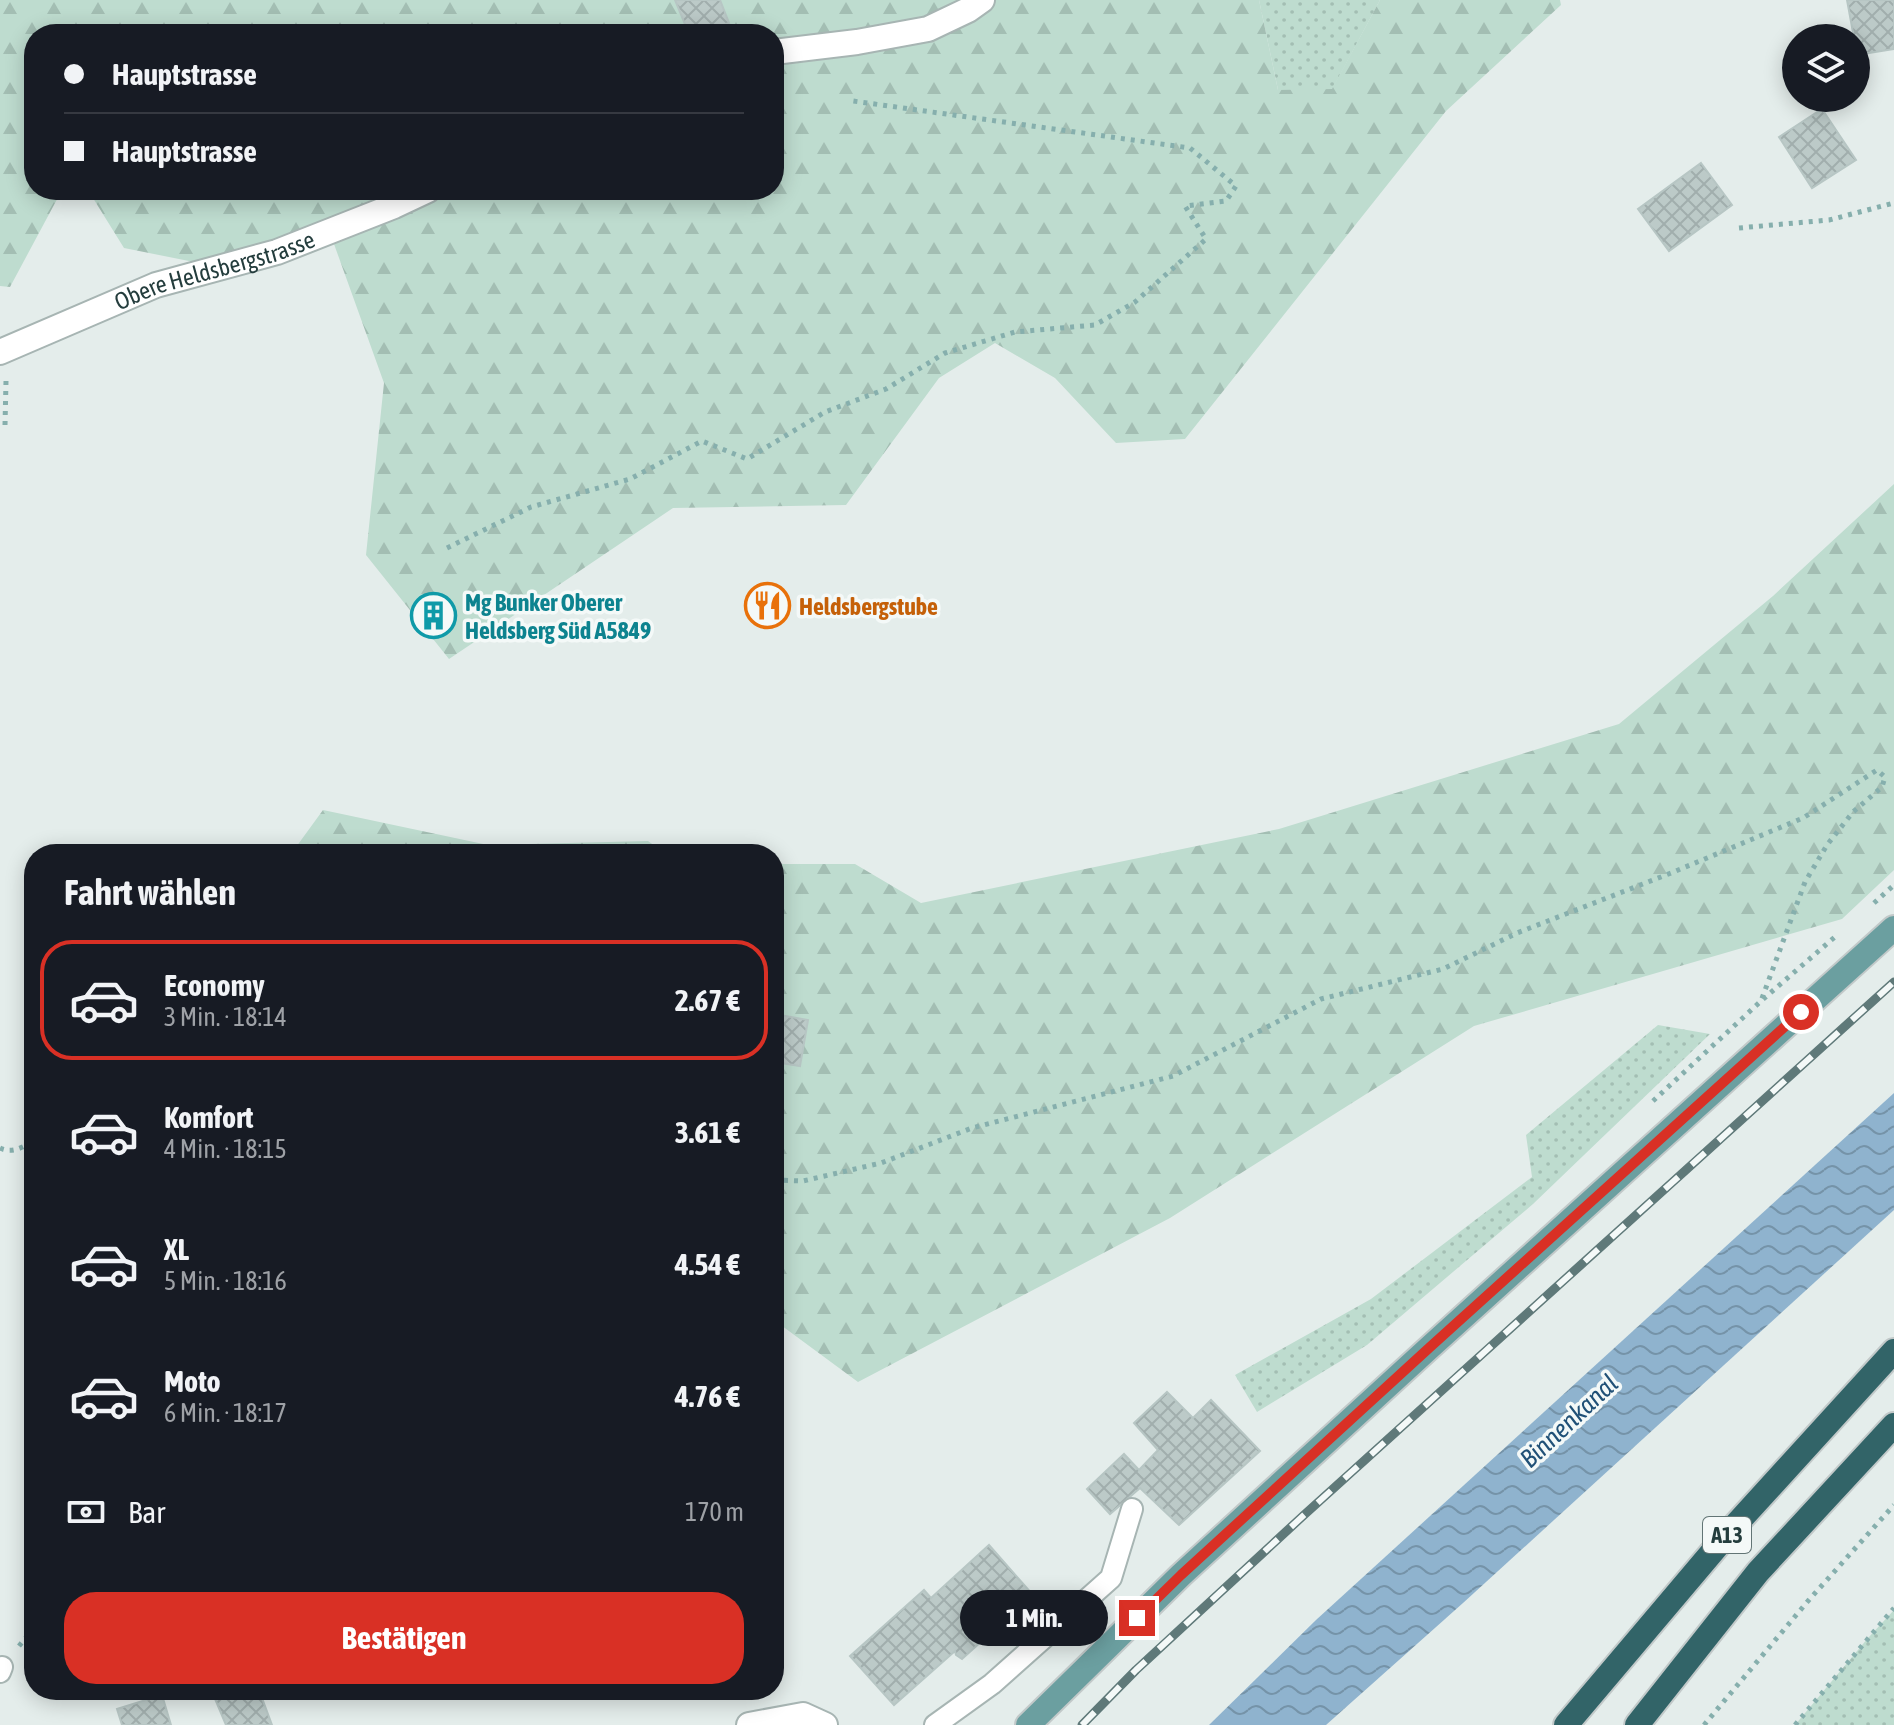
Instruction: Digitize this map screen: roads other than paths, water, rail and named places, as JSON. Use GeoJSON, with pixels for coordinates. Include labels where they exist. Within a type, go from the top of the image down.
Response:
{"type":"FeatureCollection","features":[{"type":"Feature","properties":{"kind":"highway","name":"A13"},"geometry":{"type":"LineString","coordinates":[[1566,1725],[1730,1531],[1894,1351]]}},
{"type":"Feature","properties":{"kind":"highway","name":"A13"},"geometry":{"type":"LineString","coordinates":[[1637,1725],[1758,1572],[1894,1425]]}},
{"type":"Feature","properties":{"kind":"main road"},"geometry":{"type":"LineString","coordinates":[[1028,1725],[1192,1564],[1894,928]]}},
{"type":"Feature","properties":{"kind":"street"},"geometry":{"type":"LineString","coordinates":[[784,51],[928,29],[982,0]]}},
{"type":"Feature","properties":{"kind":"street","name":"Obere Heldsbergstrasse"},"geometry":{"type":"LineString","coordinates":[[5,350],[156,285],[277,252],[407,200]]}},
{"type":"Feature","properties":{"kind":"street"},"geometry":{"type":"LineString","coordinates":[[749,1725],[803,1715],[825,1725]]}},
{"type":"Feature","properties":{"kind":"lane"},"geometry":{"type":"LineString","coordinates":[[935,1725],[992,1684],[1111,1578],[1132,1509]]}},
{"type":"Feature","properties":{"kind":"water","name":"Binnenkanal"},"geometry":{"type":"Polygon","coordinates":[[[1894,1093],[1894,1210],[1326,1725],[1209,1725],[1316,1620],[1894,1093]]]}},
{"type":"Feature","properties":{"kind":"railway"},"geometry":{"type":"LineString","coordinates":[[1082,1725],[1136,1670],[1304,1515],[1894,982]]}},
{"type":"Feature","properties":{"kind":"place","name":"Heldsbergstube"},"geometry":{"type":"Point","coordinates":[768,606]}},
{"type":"Feature","properties":{"kind":"place","name":"Mg Bunker Oberer Heldsberg Süd A5849"},"geometry":{"type":"Point","coordinates":[434,616]}}]}
